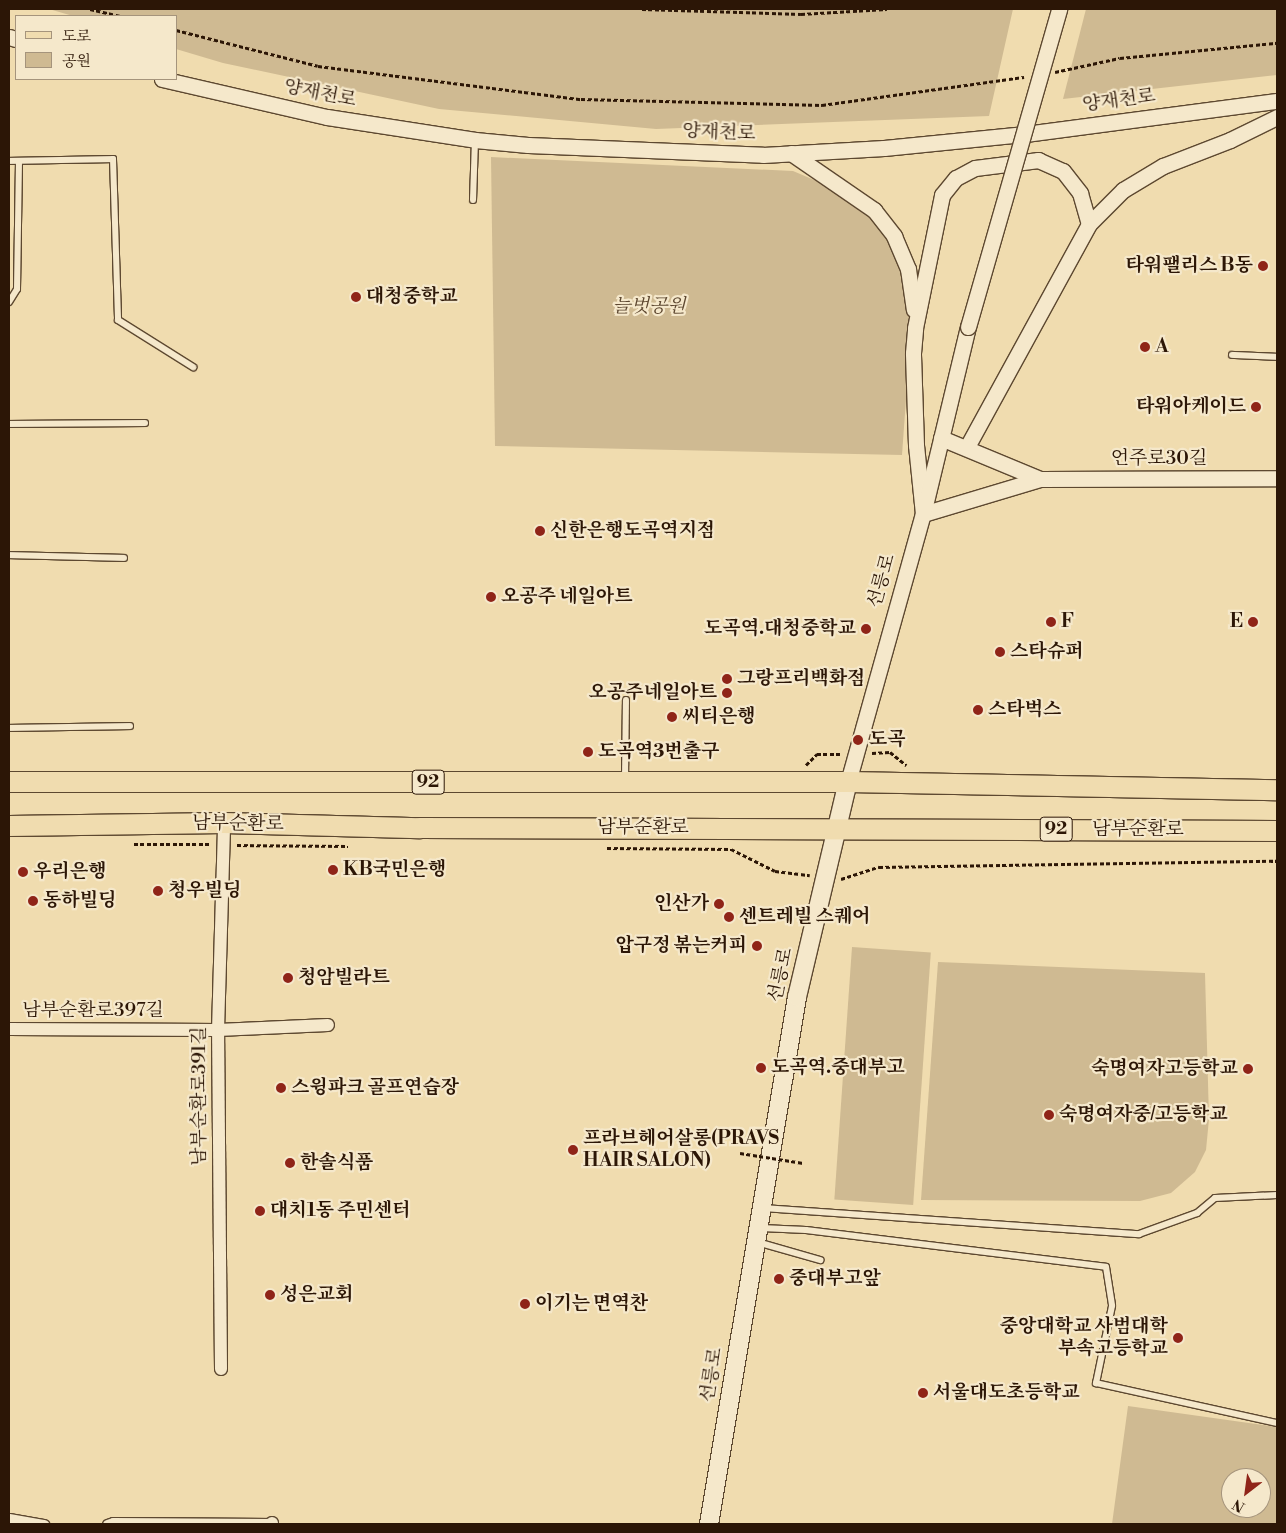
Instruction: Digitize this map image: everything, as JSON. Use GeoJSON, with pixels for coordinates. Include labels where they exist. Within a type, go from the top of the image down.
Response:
{"type":"FeatureCollection","features":[{"type":"Feature","properties":{"kind":"main road","name":"92"},"geometry":{"type":"LineString","coordinates":[[9,782],[848,782],[1277,790]]}},
{"type":"Feature","properties":{"kind":"main road","name":"선릉로"},"geometry":{"type":"LineString","coordinates":[[709,1524],[797,997],[835,827],[848,782]]}},
{"type":"Feature","properties":{"kind":"main road","name":"남부순환로"},"geometry":{"type":"LineString","coordinates":[[9,826],[224,823],[420,828],[835,827],[1277,831]]}},
{"type":"Feature","properties":{"kind":"street","name":"선릉로"},"geometry":{"type":"LineString","coordinates":[[848,782],[923,514],[968,328],[1059,9]]}},
{"type":"Feature","properties":{"kind":"street","name":"양재천로"},"geometry":{"type":"LineString","coordinates":[[166,80],[326,117],[474,140],[679,152],[791,153],[884,148],[1016,135],[1277,101]]}},
{"type":"Feature","properties":{"kind":"street"},"geometry":{"type":"LineString","coordinates":[[967,447],[1089,224],[1123,190],[1163,166],[1230,140],[1277,117]]}},
{"type":"Feature","properties":{"kind":"street"},"geometry":{"type":"LineString","coordinates":[[791,153],[874,210],[894,236],[908,269],[915,328],[916,444],[923,514],[1040,479]]}},
{"type":"Feature","properties":{"kind":"street"},"geometry":{"type":"LineString","coordinates":[[915,328],[942,195],[956,178],[975,168],[1038,160],[1063,171],[1080,192],[1089,224]]}},
{"type":"Feature","properties":{"kind":"street"},"geometry":{"type":"LineString","coordinates":[[941,438],[967,447],[1040,479]]}},
{"type":"Feature","properties":{"kind":"street","name":"언주로30길"},"geometry":{"type":"LineString","coordinates":[[1040,479],[1277,478]]}},
{"type":"Feature","properties":{"kind":"street","name":"남부순환로391길"},"geometry":{"type":"LineString","coordinates":[[222,1369],[218,1030],[224,823]]}},
{"type":"Feature","properties":{"kind":"street","name":"남부순환로397길"},"geometry":{"type":"LineString","coordinates":[[9,1029],[218,1030],[328,1025]]}},
{"type":"Feature","properties":{"kind":"street"},"geometry":{"type":"LineString","coordinates":[[9,1518],[44,1524]]}},
{"type":"Feature","properties":{"kind":"street"},"geometry":{"type":"LineString","coordinates":[[107,1524],[113,1522],[272,1524]]}},
{"type":"Feature","properties":{"kind":"lane"},"geometry":{"type":"LineString","coordinates":[[473,200],[474,140]]}},
{"type":"Feature","properties":{"kind":"lane"},"geometry":{"type":"LineString","coordinates":[[9,161],[113,159],[118,320],[193,367]]}},
{"type":"Feature","properties":{"kind":"lane"},"geometry":{"type":"LineString","coordinates":[[9,302],[17,289],[19,162]]}},
{"type":"Feature","properties":{"kind":"lane"},"geometry":{"type":"LineString","coordinates":[[1232,355],[1277,356]]}},
{"type":"Feature","properties":{"kind":"lane"},"geometry":{"type":"LineString","coordinates":[[9,424],[144,422]]}},
{"type":"Feature","properties":{"kind":"lane"},"geometry":{"type":"LineString","coordinates":[[9,555],[124,558]]}},
{"type":"Feature","properties":{"kind":"lane"},"geometry":{"type":"LineString","coordinates":[[625,782],[626,700]]}},
{"type":"Feature","properties":{"kind":"lane"},"geometry":{"type":"LineString","coordinates":[[9,728],[130,726]]}},
{"type":"Feature","properties":{"kind":"lane"},"geometry":{"type":"LineString","coordinates":[[762,1208],[1139,1234],[1197,1213],[1215,1198],[1277,1195]]}},
{"type":"Feature","properties":{"kind":"lane"},"geometry":{"type":"LineString","coordinates":[[758,1235],[806,1230],[1106,1267],[1112,1306],[1096,1383],[1277,1423]]}},
{"type":"Feature","properties":{"kind":"lane"},"geometry":{"type":"LineString","coordinates":[[758,1235],[820,1260]]}},
{"type":"Feature","properties":{"kind":"path"},"geometry":{"type":"LineString","coordinates":[[90,9],[116,15]]}},
{"type":"Feature","properties":{"kind":"path"},"geometry":{"type":"LineString","coordinates":[[642,9],[801,14],[887,9]]}},
{"type":"Feature","properties":{"kind":"path"},"geometry":{"type":"LineString","coordinates":[[178,31],[318,66],[581,99],[822,105],[1041,75],[1120,58],[1277,43]]}},
{"type":"Feature","properties":{"kind":"path"},"geometry":{"type":"LineString","coordinates":[[129,844],[351,846]]}},
{"type":"Feature","properties":{"kind":"path"},"geometry":{"type":"LineString","coordinates":[[604,848],[731,850],[775,871],[847,880],[879,867],[1277,861]]}},
{"type":"Feature","properties":{"kind":"path"},"geometry":{"type":"LineString","coordinates":[[740,1153],[803,1162]]}},
{"type":"Feature","properties":{"kind":"green space"},"geometry":{"type":"Polygon","coordinates":[[[49,9],[1013,9],[989,116],[656,129],[439,109],[223,63],[178,50],[178,15],[70,15],[49,9]]]}},
{"type":"Feature","properties":{"kind":"green space"},"geometry":{"type":"Polygon","coordinates":[[[1086,9],[1277,9],[1277,75],[1063,99],[1086,9]]]}},
{"type":"Feature","properties":{"kind":"green space","name":"늘벗공원"},"geometry":{"type":"Polygon","coordinates":[[[491,157],[793,171],[838,190],[883,221],[914,287],[902,455],[495,446],[491,157]]]}},
{"type":"Feature","properties":{"kind":"green space"},"geometry":{"type":"Polygon","coordinates":[[[852,947],[931,953],[913,1205],[834,1199],[852,947]]]}},
{"type":"Feature","properties":{"kind":"green space"},"geometry":{"type":"Polygon","coordinates":[[[938,962],[1205,973],[1209,1119],[1206,1150],[1195,1172],[1171,1193],[1140,1201],[921,1200],[938,962]]]}},
{"type":"Feature","properties":{"kind":"green space"},"geometry":{"type":"Polygon","coordinates":[[[1128,1406],[1277,1427],[1277,1524],[1112,1524],[1128,1406]]]}},
{"type":"Feature","properties":{"kind":"place","name":"타워팰리스 B동"},"geometry":{"type":"Point","coordinates":[1263,266]}},
{"type":"Feature","properties":{"kind":"place","name":"대청중학교"},"geometry":{"type":"Point","coordinates":[356,297]}},
{"type":"Feature","properties":{"kind":"place","name":"A"},"geometry":{"type":"Point","coordinates":[1145,347]}},
{"type":"Feature","properties":{"kind":"place","name":"타워아케이드"},"geometry":{"type":"Point","coordinates":[1256,407]}},
{"type":"Feature","properties":{"kind":"place","name":"신한은행도곡역지점"},"geometry":{"type":"Point","coordinates":[540,531]}},
{"type":"Feature","properties":{"kind":"place","name":"오공주 네일아트"},"geometry":{"type":"Point","coordinates":[491,597]}},
{"type":"Feature","properties":{"kind":"place","name":"F"},"geometry":{"type":"Point","coordinates":[1051,622]}},
{"type":"Feature","properties":{"kind":"place","name":"E"},"geometry":{"type":"Point","coordinates":[1253,622]}},
{"type":"Feature","properties":{"kind":"place","name":"도곡역.대청중학교"},"geometry":{"type":"Point","coordinates":[866,629]}},
{"type":"Feature","properties":{"kind":"place","name":"스타슈퍼"},"geometry":{"type":"Point","coordinates":[1000,652]}},
{"type":"Feature","properties":{"kind":"place","name":"그랑프리백화점"},"geometry":{"type":"Point","coordinates":[727,679]}},
{"type":"Feature","properties":{"kind":"place","name":"오공주네일아트"},"geometry":{"type":"Point","coordinates":[727,693]}},
{"type":"Feature","properties":{"kind":"place","name":"스타벅스"},"geometry":{"type":"Point","coordinates":[978,710]}},
{"type":"Feature","properties":{"kind":"place","name":"씨티은행"},"geometry":{"type":"Point","coordinates":[672,717]}},
{"type":"Feature","properties":{"kind":"place","name":"도곡"},"geometry":{"type":"Point","coordinates":[858,740]}},
{"type":"Feature","properties":{"kind":"place","name":"도곡역3번출구"},"geometry":{"type":"Point","coordinates":[588,752]}},
{"type":"Feature","properties":{"kind":"place","name":"KB국민은행"},"geometry":{"type":"Point","coordinates":[333,870]}},
{"type":"Feature","properties":{"kind":"place","name":"우리은행"},"geometry":{"type":"Point","coordinates":[23,872]}},
{"type":"Feature","properties":{"kind":"place","name":"청우빌딩"},"geometry":{"type":"Point","coordinates":[158,891]}},
{"type":"Feature","properties":{"kind":"place","name":"동하빌딩"},"geometry":{"type":"Point","coordinates":[33,901]}},
{"type":"Feature","properties":{"kind":"place","name":"인산가"},"geometry":{"type":"Point","coordinates":[719,904]}},
{"type":"Feature","properties":{"kind":"place","name":"센트레빌 스퀘어"},"geometry":{"type":"Point","coordinates":[729,917]}},
{"type":"Feature","properties":{"kind":"place","name":"압구정 볶는커피"},"geometry":{"type":"Point","coordinates":[757,946]}},
{"type":"Feature","properties":{"kind":"place","name":"청암빌라트"},"geometry":{"type":"Point","coordinates":[288,978]}},
{"type":"Feature","properties":{"kind":"place","name":"도곡역.중대부고"},"geometry":{"type":"Point","coordinates":[761,1068]}},
{"type":"Feature","properties":{"kind":"place","name":"숙명여자고등학교"},"geometry":{"type":"Point","coordinates":[1248,1069]}},
{"type":"Feature","properties":{"kind":"place","name":"스윙파크 골프연습장"},"geometry":{"type":"Point","coordinates":[281,1088]}},
{"type":"Feature","properties":{"kind":"place","name":"숙명여자중/고등학교"},"geometry":{"type":"Point","coordinates":[1049,1115]}},
{"type":"Feature","properties":{"kind":"place","name":"프라브헤어살롱(PRAVS HAIR SALON)"},"geometry":{"type":"Point","coordinates":[573,1150]}},
{"type":"Feature","properties":{"kind":"place","name":"한솔식품"},"geometry":{"type":"Point","coordinates":[290,1163]}},
{"type":"Feature","properties":{"kind":"place","name":"대치1동 주민센터"},"geometry":{"type":"Point","coordinates":[260,1211]}},
{"type":"Feature","properties":{"kind":"place","name":"중대부고앞"},"geometry":{"type":"Point","coordinates":[779,1279]}},
{"type":"Feature","properties":{"kind":"place","name":"성은교회"},"geometry":{"type":"Point","coordinates":[270,1295]}},
{"type":"Feature","properties":{"kind":"place","name":"이기는 면역찬"},"geometry":{"type":"Point","coordinates":[525,1304]}},
{"type":"Feature","properties":{"kind":"place","name":"중앙대학교 사범대학 부속고등학교"},"geometry":{"type":"Point","coordinates":[1178,1338]}},
{"type":"Feature","properties":{"kind":"place","name":"서울대도초등학교"},"geometry":{"type":"Point","coordinates":[923,1393]}}]}
